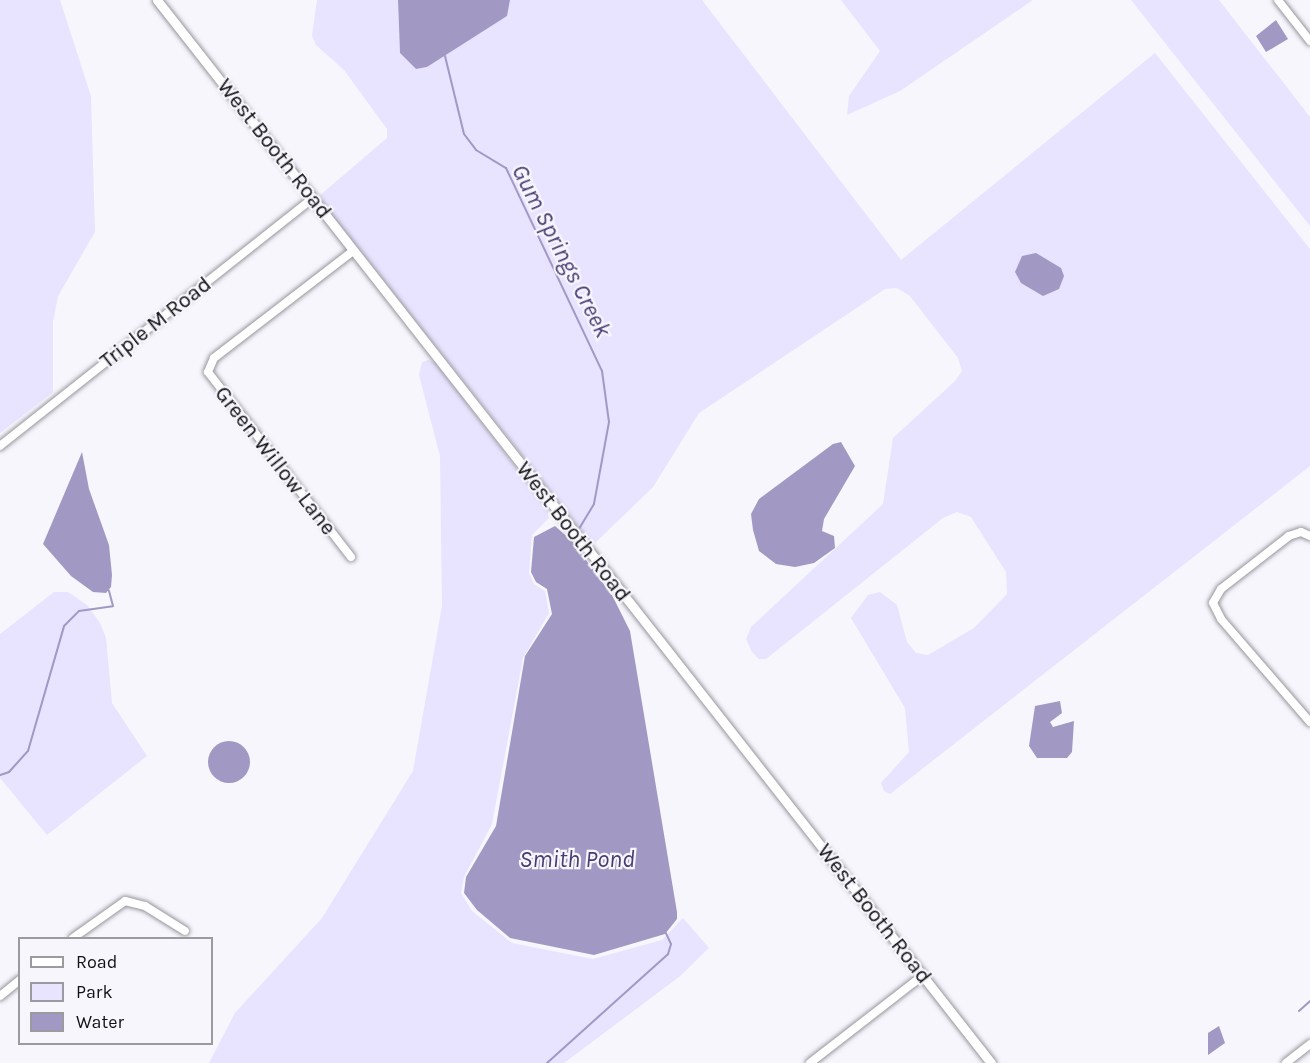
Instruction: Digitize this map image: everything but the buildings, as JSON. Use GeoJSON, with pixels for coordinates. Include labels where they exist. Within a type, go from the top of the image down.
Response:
{"type":"FeatureCollection","features":[{"type":"Feature","properties":{"kind":"street","name":"West Booth Road"},"geometry":{"type":"LineString","coordinates":[[157,0],[991,1063]]}},
{"type":"Feature","properties":{"kind":"street"},"geometry":{"type":"LineString","coordinates":[[1278,0],[1309,37]]}},
{"type":"Feature","properties":{"kind":"street","name":"Triple M Road"},"geometry":{"type":"LineString","coordinates":[[0,446],[312,199]]}},
{"type":"Feature","properties":{"kind":"street","name":"Green Willow Lane"},"geometry":{"type":"LineString","coordinates":[[351,558],[208,372],[214,358],[353,251]]}},
{"type":"Feature","properties":{"kind":"street"},"geometry":{"type":"LineString","coordinates":[[1310,536],[1301,532],[1289,536],[1221,589],[1213,603],[1221,619],[1310,722]]}},
{"type":"Feature","properties":{"kind":"street"},"geometry":{"type":"LineString","coordinates":[[76,937],[125,901],[145,906],[185,931]]}},
{"type":"Feature","properties":{"kind":"street"},"geometry":{"type":"LineString","coordinates":[[810,1063],[922,976]]}},
{"type":"Feature","properties":{"kind":"street"},"geometry":{"type":"LineString","coordinates":[[0,996],[18,982]]}},
{"type":"Feature","properties":{"kind":"street"},"geometry":{"type":"LineString","coordinates":[[1286,1063],[1310,1044]]}},
{"type":"Feature","properties":{"kind":"green space"},"geometry":{"type":"Polygon","coordinates":[[[0,0],[60,0],[91,96],[95,232],[58,296],[53,322],[53,392],[0,433],[0,0]]]}},
{"type":"Feature","properties":{"kind":"green space"},"geometry":{"type":"Polygon","coordinates":[[[317,0],[398,0],[400,53],[416,69],[427,67],[507,16],[510,0],[702,0],[901,260],[1155,53],[1310,249],[1310,466],[890,794],[884,791],[881,783],[909,752],[905,708],[851,618],[868,595],[880,592],[897,605],[907,642],[916,653],[928,655],[974,628],[1007,594],[1006,572],[971,517],[957,512],[943,518],[766,659],[759,659],[752,652],[746,639],[751,627],[883,504],[893,438],[955,381],[962,371],[958,358],[910,296],[897,288],[885,289],[699,413],[653,487],[593,545],[318,197],[387,138],[387,129],[344,70],[316,45],[312,36],[317,0]]]}},
{"type":"Feature","properties":{"kind":"green space"},"geometry":{"type":"Polygon","coordinates":[[[841,0],[1033,0],[900,91],[847,115],[849,96],[880,51],[841,0]]]}},
{"type":"Feature","properties":{"kind":"green space"},"geometry":{"type":"Polygon","coordinates":[[[1131,0],[1219,0],[1310,117],[1310,226],[1131,0]]]}},
{"type":"Feature","properties":{"kind":"green space"},"geometry":{"type":"Polygon","coordinates":[[[428,360],[435,362],[547,508],[549,518],[532,535],[529,573],[534,584],[545,591],[549,613],[523,658],[492,824],[464,877],[461,893],[472,911],[512,943],[593,959],[662,940],[683,918],[709,948],[679,977],[564,1063],[209,1063],[235,1013],[322,918],[413,771],[442,606],[440,456],[419,375],[422,362],[428,360]]]}},
{"type":"Feature","properties":{"kind":"green space"},"geometry":{"type":"Polygon","coordinates":[[[54,592],[68,592],[87,605],[100,623],[106,638],[112,703],[147,756],[47,835],[0,778],[0,634],[54,592]]]}},
{"type":"Feature","properties":{"kind":"water"},"geometry":{"type":"Polygon","coordinates":[[[398,0],[510,0],[507,16],[427,67],[416,69],[400,53],[398,0]]]}},
{"type":"Feature","properties":{"kind":"water"},"geometry":{"type":"Polygon","coordinates":[[[1276,20],[1288,39],[1266,52],[1256,36],[1276,20]]]}},
{"type":"Feature","properties":{"kind":"water"},"geometry":{"type":"Polygon","coordinates":[[[1036,253],[1061,268],[1064,276],[1059,289],[1043,296],[1021,283],[1015,272],[1022,256],[1036,253]]]}},
{"type":"Feature","properties":{"kind":"water"},"geometry":{"type":"Polygon","coordinates":[[[841,442],[855,466],[824,519],[822,531],[834,536],[835,548],[814,563],[795,567],[776,564],[759,551],[751,514],[759,499],[833,444],[841,442]]]}},
{"type":"Feature","properties":{"kind":"water"},"geometry":{"type":"Polygon","coordinates":[[[82,452],[89,489],[109,545],[112,575],[111,587],[106,593],[93,592],[71,576],[43,544],[82,452]]]}},
{"type":"Feature","properties":{"kind":"water","name":"Smith Pond"},"geometry":{"type":"Polygon","coordinates":[[[555,526],[572,541],[613,597],[630,631],[677,912],[677,919],[665,934],[594,955],[510,938],[477,910],[464,893],[466,877],[496,826],[525,656],[552,614],[547,589],[536,582],[531,572],[534,537],[555,526]]]}},
{"type":"Feature","properties":{"kind":"water"},"geometry":{"type":"Polygon","coordinates":[[[1060,701],[1062,713],[1050,722],[1053,727],[1074,721],[1072,752],[1067,758],[1037,758],[1029,746],[1035,706],[1060,701]]]}},
{"type":"Feature","properties":{"kind":"water"},"geometry":{"type":"Polygon","coordinates":[[[229,741],[244,747],[250,762],[244,777],[229,783],[214,777],[208,762],[214,747],[229,741]]]}},
{"type":"Feature","properties":{"kind":"water"},"geometry":{"type":"Polygon","coordinates":[[[1219,1026],[1225,1043],[1208,1055],[1208,1033],[1219,1026]]]}},
{"type":"Feature","properties":{"kind":"waterway","name":"Gum Springs Creek"},"geometry":{"type":"LineString","coordinates":[[445,56],[464,134],[476,150],[506,168],[602,371],[609,422],[594,504],[579,529]]}},
{"type":"Feature","properties":{"kind":"waterway"},"geometry":{"type":"LineString","coordinates":[[0,775],[9,772],[28,751],[64,626],[79,611],[113,606],[109,591]]}},
{"type":"Feature","properties":{"kind":"waterway","name":"Gum Springs Creek"},"geometry":{"type":"LineString","coordinates":[[547,1063],[668,954],[671,944],[665,931]]}},
{"type":"Feature","properties":{"kind":"waterway"},"geometry":{"type":"LineString","coordinates":[[1299,1011],[1310,1001]]}}]}
